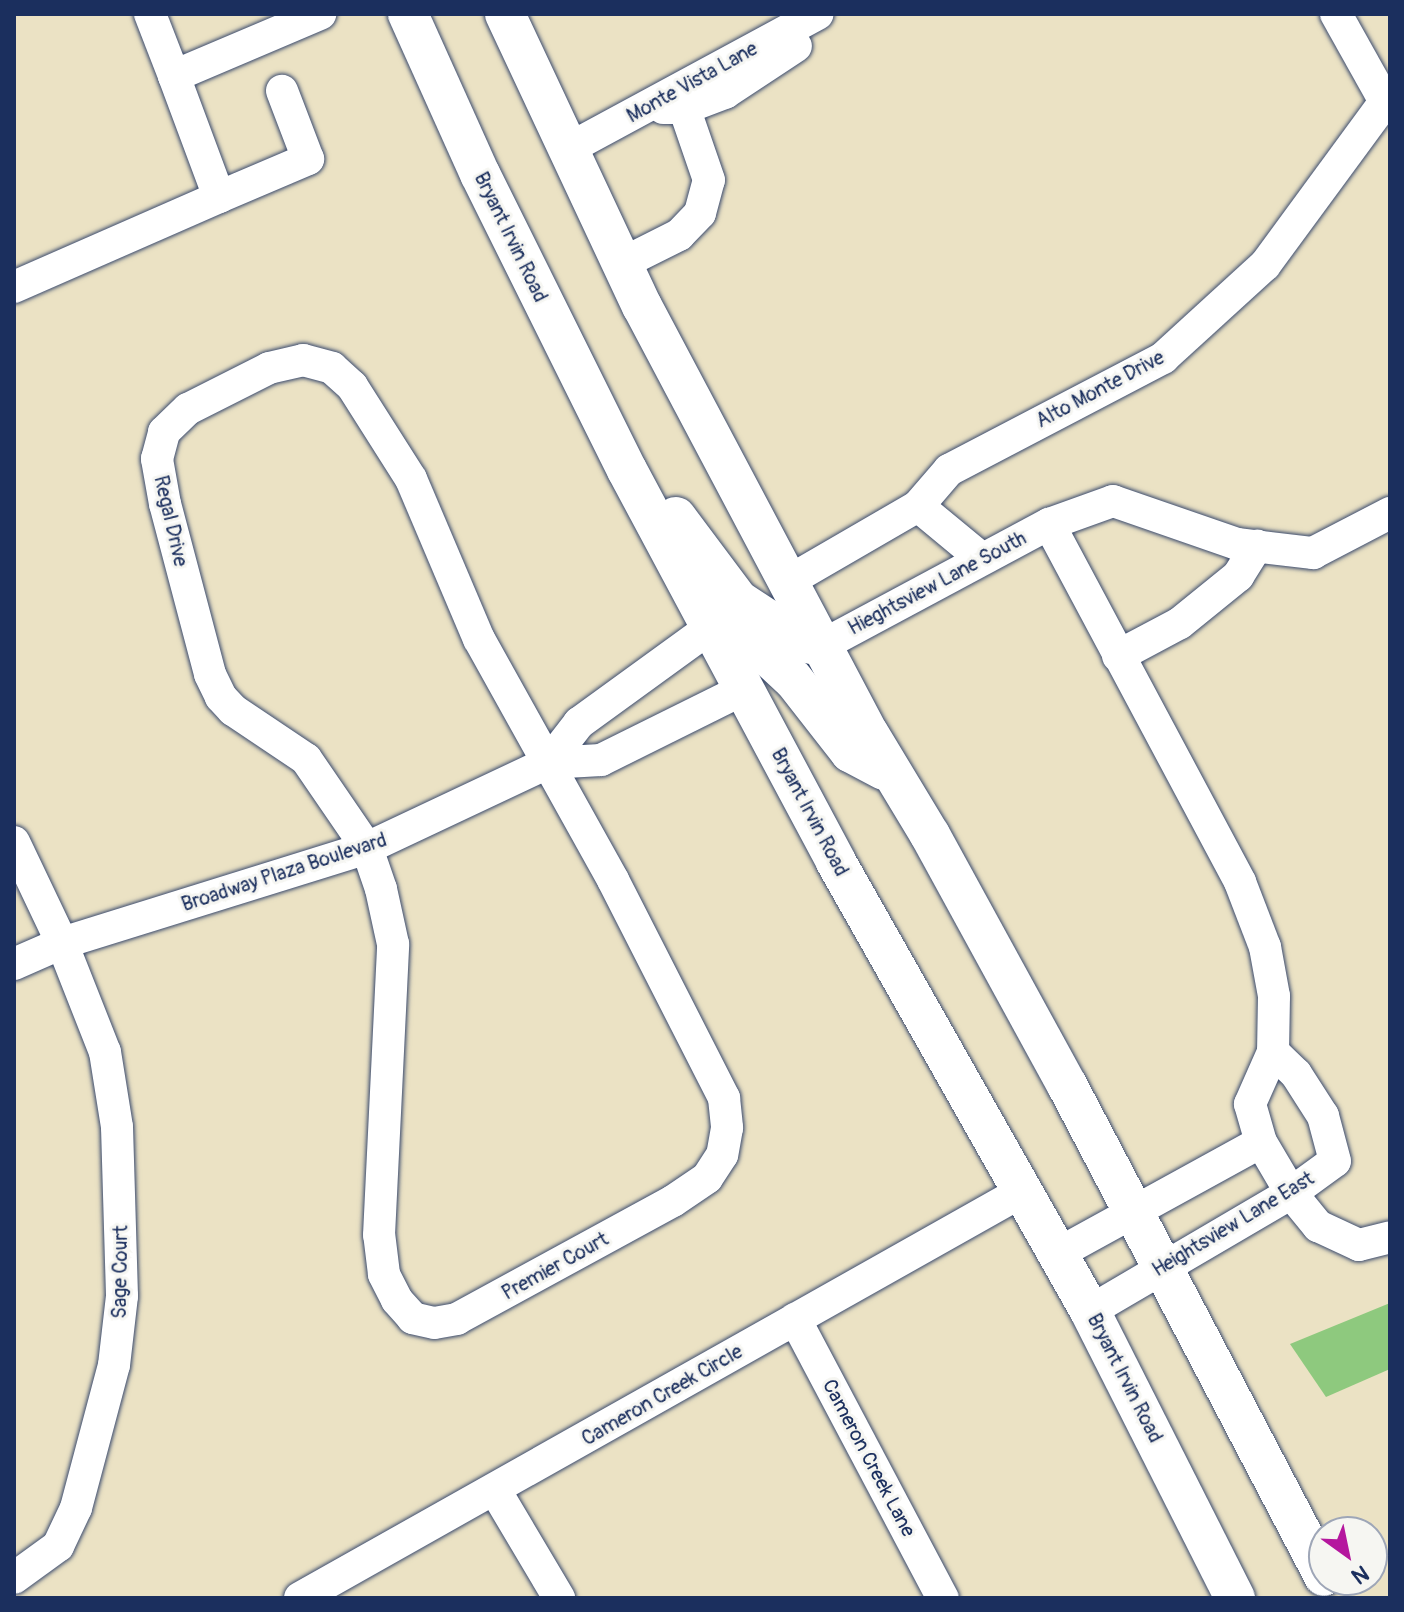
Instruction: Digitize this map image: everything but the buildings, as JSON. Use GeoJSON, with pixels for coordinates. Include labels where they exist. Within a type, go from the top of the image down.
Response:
{"type":"FeatureCollection","features":[{"type":"Feature","properties":{"kind":"main road","name":"Bryant Irvin Road"},"geometry":{"type":"LineString","coordinates":[[408,14],[520,259],[637,489],[836,862],[1059,1253],[1235,1598]]}},
{"type":"Feature","properties":{"kind":"main road"},"geometry":{"type":"LineString","coordinates":[[505,14],[621,264],[787,582],[1067,1085],[1308,1546]]}},
{"type":"Feature","properties":{"kind":"main road"},"geometry":{"type":"LineString","coordinates":[[637,489],[679,519],[738,600],[802,642],[821,646]]}},
{"type":"Feature","properties":{"kind":"main road"},"geometry":{"type":"LineString","coordinates":[[711,627],[741,637],[769,657],[793,679],[850,752],[894,776]]}},
{"type":"Feature","properties":{"kind":"lane"},"geometry":{"type":"LineString","coordinates":[[150,14],[219,197]]}},
{"type":"Feature","properties":{"kind":"lane"},"geometry":{"type":"LineString","coordinates":[[174,76],[320,14]]}},
{"type":"Feature","properties":{"kind":"lane","name":"Monte Vista Lane"},"geometry":{"type":"LineString","coordinates":[[566,150],[645,109],[681,99],[818,14]]}},
{"type":"Feature","properties":{"kind":"lane"},"geometry":{"type":"LineString","coordinates":[[621,264],[679,235],[700,213],[709,180],[681,99],[725,93],[799,45],[824,14]]}},
{"type":"Feature","properties":{"kind":"lane"},"geometry":{"type":"LineString","coordinates":[[1336,14],[1387,98]]}},
{"type":"Feature","properties":{"kind":"lane"},"geometry":{"type":"LineString","coordinates":[[14,287],[308,159],[282,91]]}},
{"type":"Feature","properties":{"kind":"lane","name":"Alto Monte Drive"},"geometry":{"type":"LineString","coordinates":[[787,582],[918,506],[949,470],[1163,358],[1265,265],[1387,98]]}},
{"type":"Feature","properties":{"kind":"lane","name":"Regal Drive"},"geometry":{"type":"LineString","coordinates":[[367,848],[306,759],[233,710],[221,697],[210,674],[165,504],[157,459],[164,432],[188,409],[233,384],[269,368],[303,360],[332,368],[352,386],[411,479],[479,639],[548,763]]}},
{"type":"Feature","properties":{"kind":"lane"},"geometry":{"type":"LineString","coordinates":[[1049,524],[1113,501],[1237,544],[1313,553],[1390,513]]}},
{"type":"Feature","properties":{"kind":"lane"},"geometry":{"type":"LineString","coordinates":[[918,506],[982,559]]}},
{"type":"Feature","properties":{"kind":"lane","name":"Hieghtsview Lane South"},"geometry":{"type":"LineString","coordinates":[[821,646],[1049,524],[1240,882],[1265,947],[1274,996],[1273,1052]]}},
{"type":"Feature","properties":{"kind":"lane"},"geometry":{"type":"LineString","coordinates":[[1118,656],[1180,623],[1238,576],[1257,546]]}},
{"type":"Feature","properties":{"kind":"lane","name":"Broadway Plaza Boulevard"},"geometry":{"type":"LineString","coordinates":[[548,763],[579,723],[711,627]]}},
{"type":"Feature","properties":{"kind":"lane","name":"Broadway Plaza Boulevard"},"geometry":{"type":"LineString","coordinates":[[14,964],[62,943],[367,848],[548,763],[601,760],[744,689]]}},
{"type":"Feature","properties":{"kind":"lane","name":"Premier Court"},"geometry":{"type":"LineString","coordinates":[[367,848],[381,889],[393,944],[379,1235],[384,1274],[397,1300],[413,1318],[434,1323],[457,1319],[673,1201],[707,1178],[722,1155],[727,1128],[724,1098],[613,880],[548,763]]}},
{"type":"Feature","properties":{"kind":"lane","name":"Sage Court"},"geometry":{"type":"LineString","coordinates":[[14,842],[62,943],[105,1052],[117,1127],[122,1296],[114,1365],[76,1508],[58,1546],[14,1578]]}},
{"type":"Feature","properties":{"kind":"lane"},"geometry":{"type":"LineString","coordinates":[[1273,1052],[1250,1104],[1261,1142],[1291,1193],[1318,1226],[1359,1245],[1390,1237]]}},
{"type":"Feature","properties":{"kind":"lane","name":"Heightsview Lane East"},"geometry":{"type":"LineString","coordinates":[[1090,1311],[1160,1267],[1291,1193],[1335,1161],[1323,1116],[1296,1074],[1273,1052]]}},
{"type":"Feature","properties":{"kind":"lane"},"geometry":{"type":"LineString","coordinates":[[1059,1253],[1261,1142]]}},
{"type":"Feature","properties":{"kind":"lane","name":"Cameron Creek Circle"},"geometry":{"type":"LineString","coordinates":[[300,1598],[1023,1191]]}},
{"type":"Feature","properties":{"kind":"lane","name":"Cameron Creek Lane"},"geometry":{"type":"LineString","coordinates":[[795,1319],[943,1598]]}},
{"type":"Feature","properties":{"kind":"lane"},"geometry":{"type":"LineString","coordinates":[[495,1490],[559,1598]]}},
{"type":"Feature","properties":{"kind":"green space"},"geometry":{"type":"Polygon","coordinates":[[[1390,1303],[1390,1369],[1326,1397],[1290,1344],[1390,1303]]]}}]}
